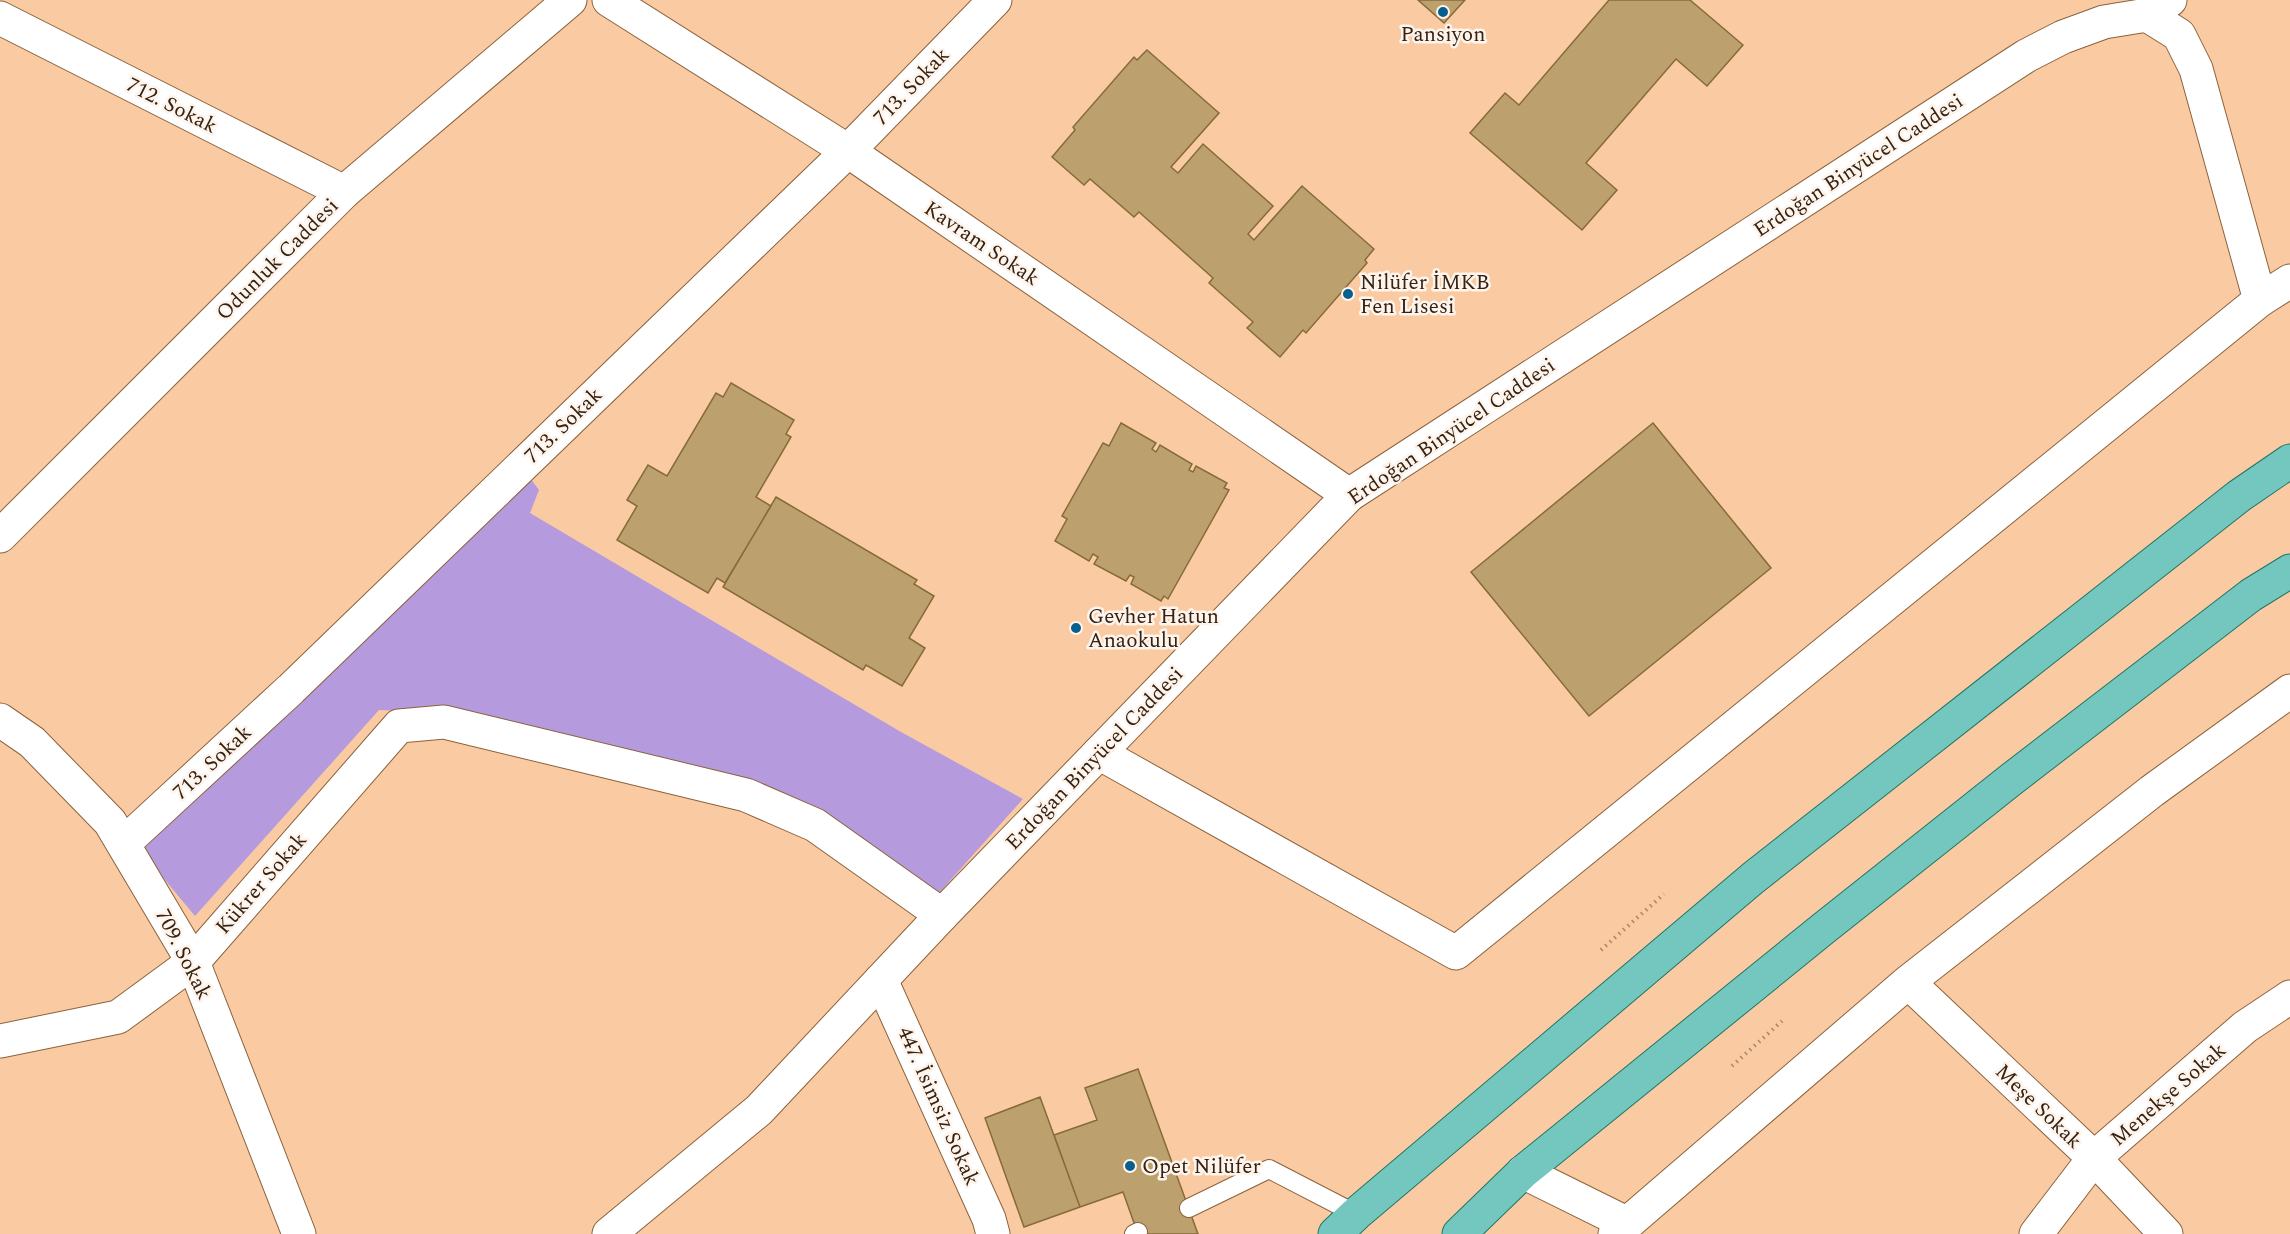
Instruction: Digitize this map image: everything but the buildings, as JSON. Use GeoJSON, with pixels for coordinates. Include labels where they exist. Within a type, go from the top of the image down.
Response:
{"type":"FeatureCollection","features":[{"type":"Feature","properties":{"kind":"main road"},"geometry":{"type":"LineString","coordinates":[[1345,1224],[1753,878],[2239,496],[2290,461]]}},
{"type":"Feature","properties":{"kind":"main road"},"geometry":{"type":"LineString","coordinates":[[1460,1234],[1523,1172],[1824,928],[2251,595],[2290,571]]}},
{"type":"Feature","properties":{"kind":"street","name":"Odunluk Caddesi"},"geometry":{"type":"LineString","coordinates":[[0,536],[344,192],[570,0]]}},
{"type":"Feature","properties":{"kind":"street","name":"Kavram Sokak"},"geometry":{"type":"LineString","coordinates":[[609,0],[848,152],[1349,495]]}},
{"type":"Feature","properties":{"kind":"street","name":"713. Sokak"},"geometry":{"type":"LineString","coordinates":[[123,844],[291,689],[848,152],[996,0]]}},
{"type":"Feature","properties":{"kind":"street","name":"Erdoğan Binyücel Caddesi"},"geometry":{"type":"LineString","coordinates":[[609,1234],[759,1110],[942,915],[1349,495],[2026,56],[2063,37],[2154,5],[2179,35],[2196,69],[2260,300]]}},
{"type":"Feature","properties":{"kind":"street","name":"712. Sokak"},"geometry":{"type":"LineString","coordinates":[[0,18],[344,192]]}},
{"type":"Feature","properties":{"kind":"street"},"geometry":{"type":"LineString","coordinates":[[1099,753],[1456,953],[2260,300],[2290,281]]}},
{"type":"Feature","properties":{"kind":"street"},"geometry":{"type":"LineString","coordinates":[[1523,1172],[1621,1229],[1908,982],[2152,790],[2290,691]]}},
{"type":"Feature","properties":{"kind":"street","name":"709. Sokak"},"geometry":{"type":"LineString","coordinates":[[0,720],[32,742],[110,822],[193,962],[299,1234]]}},
{"type":"Feature","properties":{"kind":"street","name":"Kükrer Sokak"},"geometry":{"type":"LineString","coordinates":[[0,1041],[118,1017],[193,962],[399,726],[444,722],[746,795],[815,825],[942,915]]}},
{"type":"Feature","properties":{"kind":"street","name":"447. İsimsiz Sokak"},"geometry":{"type":"LineString","coordinates":[[881,980],[984,1208],[993,1234]]}},
{"type":"Feature","properties":{"kind":"street","name":"Meşe Sokak"},"geometry":{"type":"LineString","coordinates":[[1908,982],[2094,1158],[2166,1234]]}},
{"type":"Feature","properties":{"kind":"street","name":"Menekşe Sokak"},"geometry":{"type":"LineString","coordinates":[[2036,1234],[2094,1158],[2245,1028],[2290,997]]}},
{"type":"Feature","properties":{"kind":"lane"},"geometry":{"type":"LineString","coordinates":[[1189,1208],[1269,1170],[1345,1224]]}},
{"type":"Feature","properties":{"kind":"path"},"geometry":{"type":"LineString","coordinates":[[1601,950],[1664,894]]}},
{"type":"Feature","properties":{"kind":"path"},"geometry":{"type":"LineString","coordinates":[[1732,1066],[1782,1021]]}},
{"type":"Feature","properties":{"kind":"shaded area"},"geometry":{"type":"Polygon","coordinates":[[[527,474],[539,490],[530,513],[901,732],[1023,799],[939,893],[799,806],[434,712],[379,710],[195,916],[140,850],[527,474]]]}},
{"type":"Feature","properties":{"kind":"place","name":"Pansiyon"},"geometry":{"type":"Point","coordinates":[1443,12]}},
{"type":"Feature","properties":{"kind":"place","name":"Nilüfer İMKB Fen Lisesi"},"geometry":{"type":"Point","coordinates":[1348,294]}},
{"type":"Feature","properties":{"kind":"place","name":"Gevher Hatun Anaokulu"},"geometry":{"type":"Point","coordinates":[1076,628]}},
{"type":"Feature","properties":{"kind":"place","name":"Opet Nilüfer"},"geometry":{"type":"Point","coordinates":[1130,1166]}}]}
